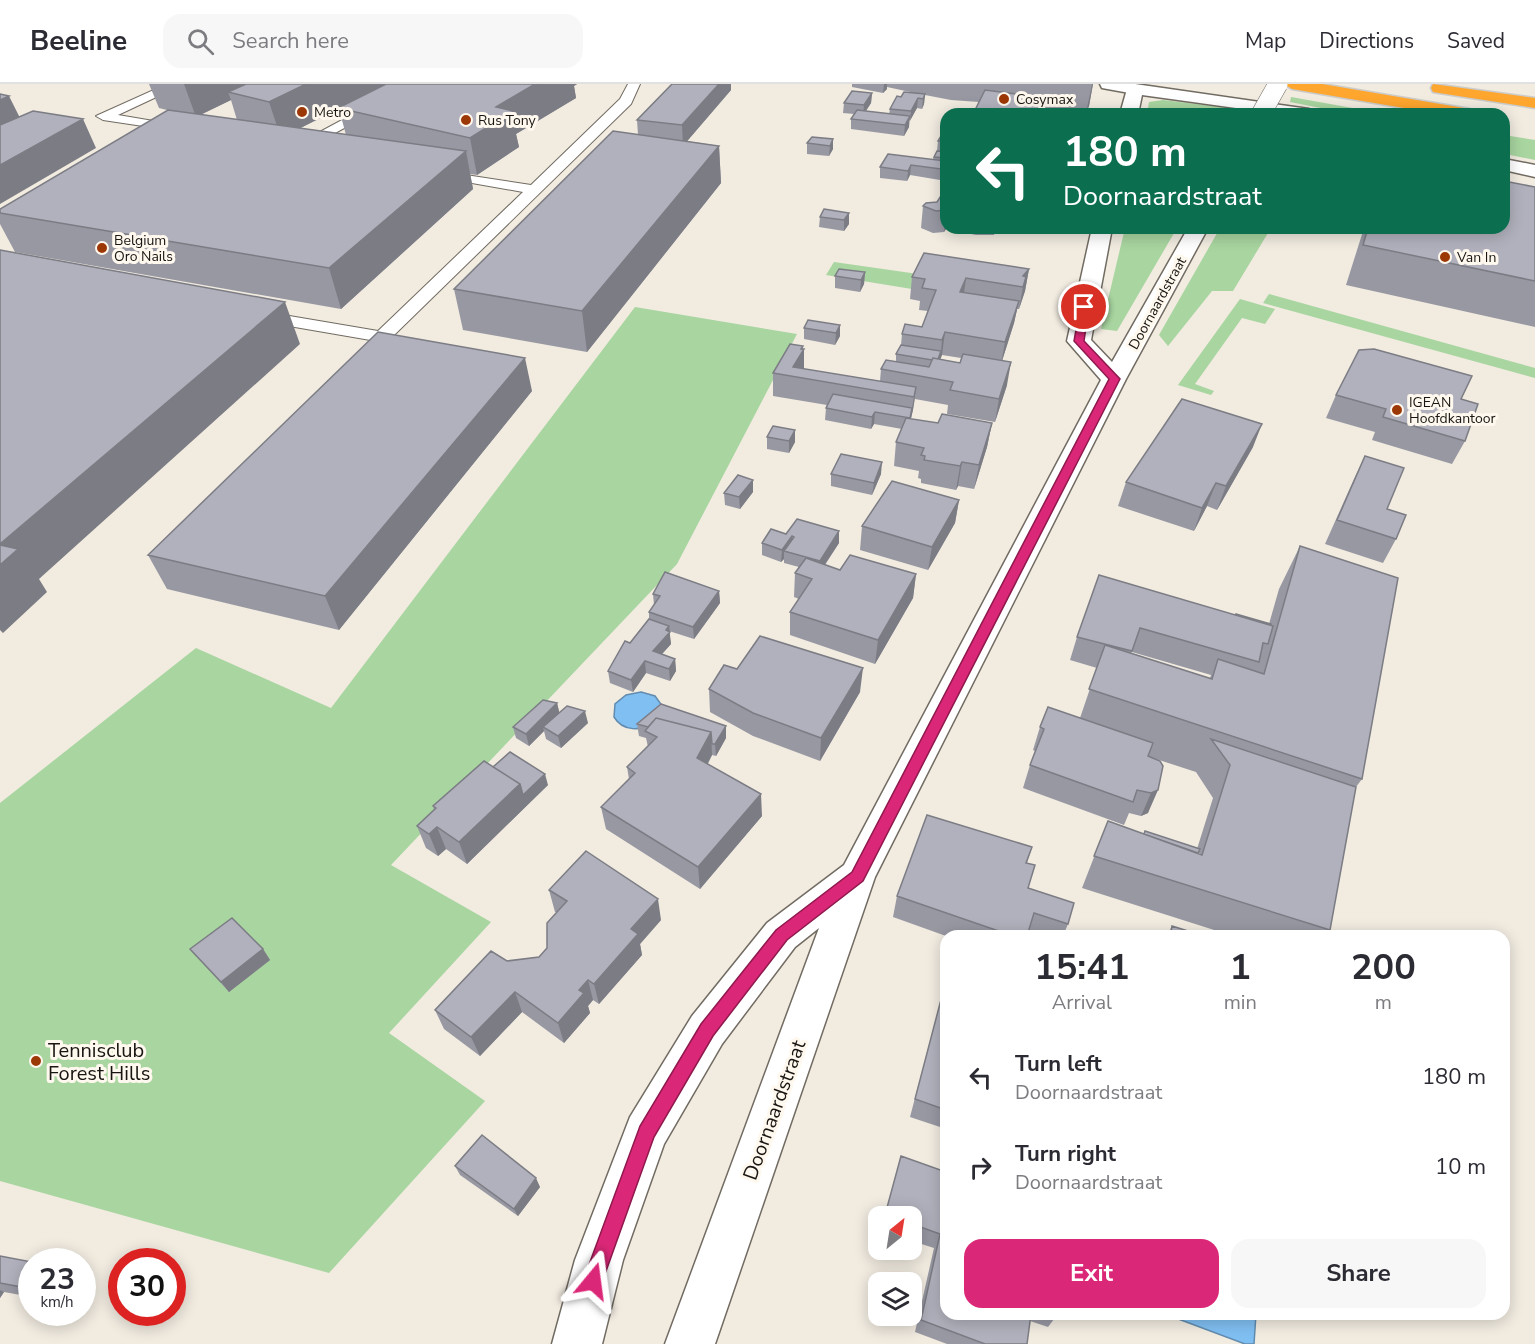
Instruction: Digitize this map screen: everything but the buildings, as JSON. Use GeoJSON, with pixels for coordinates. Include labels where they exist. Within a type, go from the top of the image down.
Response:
{"type":"FeatureCollection","features":[{"type":"Feature","properties":{"kind":"highway"},"geometry":{"type":"LineString","coordinates":[[1292,84],[1434,108]]}},
{"type":"Feature","properties":{"kind":"highway"},"geometry":{"type":"LineString","coordinates":[[1427,86],[1535,103]]}},
{"type":"Feature","properties":{"kind":"street"},"geometry":{"type":"LineString","coordinates":[[1108,84],[1275,108]]}},
{"type":"Feature","properties":{"kind":"street"},"geometry":{"type":"LineString","coordinates":[[1264,108],[1278,84]]}},
{"type":"Feature","properties":{"kind":"street"},"geometry":{"type":"LineString","coordinates":[[1130,108],[1135,89]]}},
{"type":"Feature","properties":{"kind":"street"},"geometry":{"type":"LineString","coordinates":[[1510,165],[1535,171]]}},
{"type":"Feature","properties":{"kind":"street"},"geometry":{"type":"LineString","coordinates":[[1101,234],[1079,341],[1114,379]]}},
{"type":"Feature","properties":{"kind":"street","name":"Doornaardstraat"},"geometry":{"type":"LineString","coordinates":[[690,1344],[858,876],[1114,379],[1195,234]]}},
{"type":"Feature","properties":{"kind":"street","name":"Doornaardstraat"},"geometry":{"type":"LineString","coordinates":[[577,1344],[599,1260],[646,1133],[707,1030],[782,935],[858,876]]}},
{"type":"Feature","properties":{"kind":"lane"},"geometry":{"type":"LineString","coordinates":[[178,84],[103,116],[194,131]]}},
{"type":"Feature","properties":{"kind":"lane"},"geometry":{"type":"LineString","coordinates":[[319,152],[290,147],[419,84]]}},
{"type":"Feature","properties":{"kind":"lane"},"geometry":{"type":"LineString","coordinates":[[244,313],[382,337],[626,101],[634,84]]}},
{"type":"Feature","properties":{"kind":"lane"},"geometry":{"type":"LineString","coordinates":[[421,170],[536,190]]}},
{"type":"Feature","properties":{"kind":"green space"},"geometry":{"type":"Polygon","coordinates":[[[1291,97],[1352,108],[1320,108],[1290,102],[1291,97]]]}},
{"type":"Feature","properties":{"kind":"green space"},"geometry":{"type":"Polygon","coordinates":[[[1163,100],[1229,108],[1148,108],[1149,102],[1163,100]]]}},
{"type":"Feature","properties":{"kind":"green space"},"geometry":{"type":"Polygon","coordinates":[[[1510,136],[1535,140],[1535,160],[1510,155],[1510,136]]]}},
{"type":"Feature","properties":{"kind":"green space"},"geometry":{"type":"Polygon","coordinates":[[[1124,234],[1174,234],[1117,331],[1101,329],[1124,234]]]}},
{"type":"Feature","properties":{"kind":"green space"},"geometry":{"type":"Polygon","coordinates":[[[1217,234],[1267,234],[1233,291],[1212,291],[1168,346],[1159,335],[1217,234]]]}},
{"type":"Feature","properties":{"kind":"green space"},"geometry":{"type":"Polygon","coordinates":[[[834,262],[918,274],[912,289],[826,275],[834,262]]]}},
{"type":"Feature","properties":{"kind":"green space"},"geometry":{"type":"Polygon","coordinates":[[[1269,294],[1535,368],[1535,378],[1263,303],[1269,294]]]}},
{"type":"Feature","properties":{"kind":"green space"},"geometry":{"type":"Polygon","coordinates":[[[1240,299],[1275,309],[1265,324],[1242,318],[1195,384],[1214,391],[1211,395],[1178,385],[1240,299]]]}},
{"type":"Feature","properties":{"kind":"green space"},"geometry":{"type":"Polygon","coordinates":[[[635,307],[797,334],[677,564],[391,865],[491,922],[389,1033],[485,1101],[329,1273],[0,1181],[0,803],[196,648],[331,708],[635,307]]]}},
{"type":"Feature","properties":{"kind":"water"},"geometry":{"type":"Polygon","coordinates":[[[641,692],[655,696],[663,707],[655,723],[644,728],[627,728],[614,717],[615,704],[626,695],[641,692]]]}},
{"type":"Feature","properties":{"kind":"water"},"geometry":{"type":"Polygon","coordinates":[[[1181,1320],[1256,1320],[1254,1344],[1245,1344],[1181,1320]]]}},
{"type":"Feature","properties":{"kind":"place","name":"Cosymax"},"geometry":{"type":"Point","coordinates":[1004,99]}},
{"type":"Feature","properties":{"kind":"place","name":"Metro"},"geometry":{"type":"Point","coordinates":[302,112]}},
{"type":"Feature","properties":{"kind":"place","name":"Rus Tony"},"geometry":{"type":"Point","coordinates":[466,120]}},
{"type":"Feature","properties":{"kind":"place","name":"Belgium Oro Nails"},"geometry":{"type":"Point","coordinates":[102,248]}},
{"type":"Feature","properties":{"kind":"place","name":"Van In"},"geometry":{"type":"Point","coordinates":[1445,257]}},
{"type":"Feature","properties":{"kind":"place","name":"IGEAN Hoofdkantoor"},"geometry":{"type":"Point","coordinates":[1397,410]}},
{"type":"Feature","properties":{"kind":"place","name":"Tennisclub Forest Hills"},"geometry":{"type":"Point","coordinates":[36,1061]}},
{"type":"Feature","properties":{"kind":"route"},"geometry":{"type":"LineString","coordinates":[[593,1281],[646,1133],[707,1030],[782,935],[858,876],[1114,379],[1079,341],[1084,307]]}}]}
